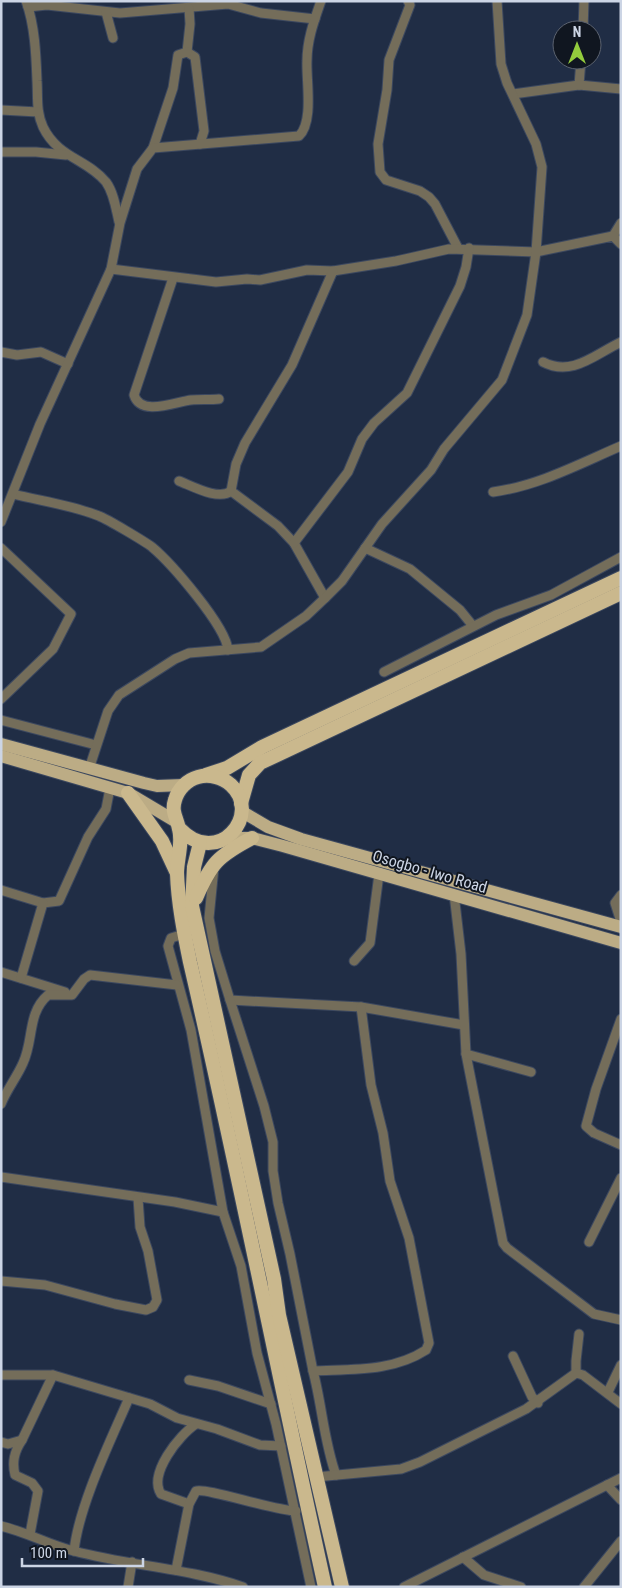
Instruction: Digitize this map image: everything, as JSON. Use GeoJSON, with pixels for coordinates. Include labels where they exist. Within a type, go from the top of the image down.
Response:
{"type":"FeatureCollection","features":[{"type":"Feature","properties":{"kind":"highway"},"geometry":{"type":"LineString","coordinates":[[325,1587],[283,1424],[260,1284],[234,1153],[184,934],[177,873],[177,825],[174,802],[184,785],[200,776],[227,768],[262,747],[621,578]]}},
{"type":"Feature","properties":{"kind":"highway"},"geometry":{"type":"LineString","coordinates":[[177,825],[186,836],[200,842],[215,842],[229,838],[236,828],[249,775],[260,763],[621,593]]}},
{"type":"Feature","properties":{"kind":"highway"},"geometry":{"type":"LineString","coordinates":[[200,776],[222,779],[237,793],[241,807]]}},
{"type":"Feature","properties":{"kind":"highway"},"geometry":{"type":"LineString","coordinates":[[128,793],[162,841],[177,873]]}},
{"type":"Feature","properties":{"kind":"highway"},"geometry":{"type":"LineString","coordinates":[[192,906],[215,862],[227,851],[252,838]]}},
{"type":"Feature","properties":{"kind":"highway"},"geometry":{"type":"LineString","coordinates":[[200,842],[194,867],[192,906],[274,1279],[279,1315],[342,1587]]}},
{"type":"Feature","properties":{"kind":"highway"},"geometry":{"type":"LineString","coordinates":[[260,1284],[274,1279]]}},
{"type":"Feature","properties":{"kind":"main road"},"geometry":{"type":"LineString","coordinates":[[1,744],[157,786],[184,785]]}},
{"type":"Feature","properties":{"kind":"main road"},"geometry":{"type":"LineString","coordinates":[[1,756],[128,793],[177,825]]}},
{"type":"Feature","properties":{"kind":"main road","name":"Osogbo - Iwo Road"},"geometry":{"type":"LineString","coordinates":[[241,807],[268,828],[301,839],[621,926]]}},
{"type":"Feature","properties":{"kind":"main road","name":"Osogbo - Iwo Road"},"geometry":{"type":"LineString","coordinates":[[229,838],[252,838],[621,942]]}},
{"type":"Feature","properties":{"kind":"street"},"geometry":{"type":"LineString","coordinates":[[154,148],[299,136],[303,132],[309,89],[307,61],[315,19],[321,1]]}},
{"type":"Feature","properties":{"kind":"street"},"geometry":{"type":"LineString","coordinates":[[408,1],[410,5],[389,60],[378,144],[380,172],[386,180],[420,191],[429,197],[435,204],[458,248]]}},
{"type":"Feature","properties":{"kind":"street"},"geometry":{"type":"LineString","coordinates":[[89,769],[108,710],[119,696],[182,656],[261,647],[306,616],[342,581],[382,524],[431,470],[444,449],[502,380],[527,315],[536,252],[542,167],[536,144],[512,94],[501,64],[497,1]]}},
{"type":"Feature","properties":{"kind":"street"},"geometry":{"type":"LineString","coordinates":[[583,20],[584,1]]}},
{"type":"Feature","properties":{"kind":"street"},"geometry":{"type":"LineString","coordinates":[[66,156],[44,128],[38,112],[35,53],[27,4],[120,13],[228,4],[261,13],[315,19]]}},
{"type":"Feature","properties":{"kind":"street"},"geometry":{"type":"LineString","coordinates":[[186,52],[190,24],[189,8]]}},
{"type":"Feature","properties":{"kind":"street"},"geometry":{"type":"LineString","coordinates":[[106,12],[113,38]]}},
{"type":"Feature","properties":{"kind":"street"},"geometry":{"type":"LineString","coordinates":[[1,522],[40,424],[111,269],[120,223],[138,169],[154,148],[173,88],[178,55],[186,52],[195,57],[204,132],[200,144]]}},
{"type":"Feature","properties":{"kind":"street"},"geometry":{"type":"LineString","coordinates":[[579,85],[580,70]]}},
{"type":"Feature","properties":{"kind":"street"},"geometry":{"type":"LineString","coordinates":[[512,94],[579,85],[621,88]]}},
{"type":"Feature","properties":{"kind":"street"},"geometry":{"type":"LineString","coordinates":[[1,110],[38,112]]}},
{"type":"Feature","properties":{"kind":"street"},"geometry":{"type":"LineString","coordinates":[[1,152],[36,152],[66,156],[93,170],[106,182],[113,195],[120,223]]}},
{"type":"Feature","properties":{"kind":"street"},"geometry":{"type":"LineString","coordinates":[[111,269],[216,282],[247,279],[260,280],[307,270],[333,271],[458,248],[536,252],[613,236],[621,223]]}},
{"type":"Feature","properties":{"kind":"street"},"geometry":{"type":"LineString","coordinates":[[613,236],[621,244]]}},
{"type":"Feature","properties":{"kind":"street"},"geometry":{"type":"LineString","coordinates":[[294,543],[348,472],[362,440],[370,428],[407,393],[460,286],[469,248]]}},
{"type":"Feature","properties":{"kind":"street"},"geometry":{"type":"LineString","coordinates":[[179,481],[224,495],[231,491],[236,464],[245,443],[292,365],[333,271]]}},
{"type":"Feature","properties":{"kind":"street"},"geometry":{"type":"LineString","coordinates":[[173,278],[134,395],[135,399],[145,406],[157,406],[192,400],[219,399]]}},
{"type":"Feature","properties":{"kind":"street"},"geometry":{"type":"LineString","coordinates":[[543,362],[554,368],[562,369],[578,365],[621,342]]}},
{"type":"Feature","properties":{"kind":"street"},"geometry":{"type":"LineString","coordinates":[[1,352],[17,355],[41,352],[68,364]]}},
{"type":"Feature","properties":{"kind":"street"},"geometry":{"type":"LineString","coordinates":[[493,492],[517,489],[570,469],[621,446]]}},
{"type":"Feature","properties":{"kind":"street"},"geometry":{"type":"LineString","coordinates":[[231,491],[278,526],[294,543],[325,598]]}},
{"type":"Feature","properties":{"kind":"street"},"geometry":{"type":"LineString","coordinates":[[13,494],[101,516],[151,546],[208,610],[227,641],[228,650]]}},
{"type":"Feature","properties":{"kind":"street"},"geometry":{"type":"LineString","coordinates":[[368,544],[381,556],[410,569],[460,610],[473,626]]}},
{"type":"Feature","properties":{"kind":"street"},"geometry":{"type":"LineString","coordinates":[[1,548],[71,614],[53,649],[1,699]]}},
{"type":"Feature","properties":{"kind":"street"},"geometry":{"type":"LineString","coordinates":[[384,672],[417,657],[496,615],[551,595],[621,557]]}},
{"type":"Feature","properties":{"kind":"street"},"geometry":{"type":"LineString","coordinates":[[1,720],[96,744]]}},
{"type":"Feature","properties":{"kind":"street"},"geometry":{"type":"LineString","coordinates":[[1,890],[43,903],[60,901],[88,837],[106,808],[110,788]]}},
{"type":"Feature","properties":{"kind":"street"},"geometry":{"type":"LineString","coordinates":[[215,862],[209,918],[215,951],[262,1098],[273,1142],[273,1171],[278,1203],[313,1371],[321,1400],[330,1458],[336,1475]]}},
{"type":"Feature","properties":{"kind":"street"},"geometry":{"type":"LineString","coordinates":[[354,961],[370,942],[379,874]]}},
{"type":"Feature","properties":{"kind":"street"},"geometry":{"type":"LineString","coordinates":[[454,894],[466,1054],[503,1243],[594,1314],[621,1320]]}},
{"type":"Feature","properties":{"kind":"street"},"geometry":{"type":"LineString","coordinates":[[621,895],[615,903],[621,922]]}},
{"type":"Feature","properties":{"kind":"street"},"geometry":{"type":"LineString","coordinates":[[21,978],[43,903]]}},
{"type":"Feature","properties":{"kind":"street"},"geometry":{"type":"LineString","coordinates":[[184,934],[171,938],[168,946],[191,1030],[223,1212],[241,1266],[257,1353],[271,1404],[283,1424],[281,1446],[311,1587]]}},
{"type":"Feature","properties":{"kind":"street"},"geometry":{"type":"LineString","coordinates":[[1,972],[72,995]]}},
{"type":"Feature","properties":{"kind":"street"},"geometry":{"type":"LineString","coordinates":[[72,995],[84,978],[90,975],[178,985]]}},
{"type":"Feature","properties":{"kind":"street"},"geometry":{"type":"LineString","coordinates":[[1,1104],[24,1062],[32,1022],[42,1000],[48,995],[72,995]]}},
{"type":"Feature","properties":{"kind":"street"},"geometry":{"type":"LineString","coordinates":[[230,1000],[362,1007],[464,1025]]}},
{"type":"Feature","properties":{"kind":"street"},"geometry":{"type":"LineString","coordinates":[[313,1371],[396,1365],[413,1359],[428,1347],[429,1335],[409,1238],[390,1181],[383,1132],[371,1085],[362,1007]]}},
{"type":"Feature","properties":{"kind":"street"},"geometry":{"type":"LineString","coordinates":[[621,1019],[596,1089],[586,1126],[594,1133],[621,1146]]}},
{"type":"Feature","properties":{"kind":"street"},"geometry":{"type":"LineString","coordinates":[[466,1054],[531,1072]]}},
{"type":"Feature","properties":{"kind":"street"},"geometry":{"type":"LineString","coordinates":[[214,1158],[234,1153]]}},
{"type":"Feature","properties":{"kind":"street"},"geometry":{"type":"LineString","coordinates":[[1,1177],[175,1202],[223,1212]]}},
{"type":"Feature","properties":{"kind":"street"},"geometry":{"type":"LineString","coordinates":[[589,1242],[617,1197],[621,1178]]}},
{"type":"Feature","properties":{"kind":"street"},"geometry":{"type":"LineString","coordinates":[[1,1281],[45,1285],[115,1304],[146,1310],[153,1307],[157,1300],[148,1251],[140,1227],[138,1198]]}},
{"type":"Feature","properties":{"kind":"street"},"geometry":{"type":"LineString","coordinates":[[576,1373],[579,1334]]}},
{"type":"Feature","properties":{"kind":"street"},"geometry":{"type":"LineString","coordinates":[[513,1356],[532,1397],[538,1403]]}},
{"type":"Feature","properties":{"kind":"street"},"geometry":{"type":"LineString","coordinates":[[608,1392],[621,1365]]}},
{"type":"Feature","properties":{"kind":"street"},"geometry":{"type":"LineString","coordinates":[[316,1477],[401,1469],[420,1462],[538,1403],[576,1373]]}},
{"type":"Feature","properties":{"kind":"street"},"geometry":{"type":"LineString","coordinates":[[576,1373],[583,1375],[608,1392],[621,1404]]}},
{"type":"Feature","properties":{"kind":"street"},"geometry":{"type":"LineString","coordinates":[[1,1375],[53,1375],[150,1404],[177,1418],[217,1429],[260,1445],[281,1446]]}},
{"type":"Feature","properties":{"kind":"street"},"geometry":{"type":"LineString","coordinates":[[30,1534],[38,1491],[32,1483],[15,1475],[12,1466],[14,1456],[53,1375]]}},
{"type":"Feature","properties":{"kind":"street"},"geometry":{"type":"LineString","coordinates":[[189,1380],[218,1386],[271,1404]]}},
{"type":"Feature","properties":{"kind":"street"},"geometry":{"type":"LineString","coordinates":[[74,1551],[76,1536],[96,1477],[129,1398]]}},
{"type":"Feature","properties":{"kind":"street"},"geometry":{"type":"LineString","coordinates":[[189,1504],[162,1494],[158,1486],[162,1467],[178,1439],[196,1424]]}},
{"type":"Feature","properties":{"kind":"street"},"geometry":{"type":"LineString","coordinates":[[1,1442],[8,1444],[22,1440]]}},
{"type":"Feature","properties":{"kind":"street"},"geometry":{"type":"LineString","coordinates":[[404,1587],[621,1478]]}},
{"type":"Feature","properties":{"kind":"street"},"geometry":{"type":"LineString","coordinates":[[607,1485],[621,1500]]}},
{"type":"Feature","properties":{"kind":"street"},"geometry":{"type":"LineString","coordinates":[[176,1570],[189,1504],[196,1491],[204,1490],[242,1501],[287,1511],[296,1511]]}},
{"type":"Feature","properties":{"kind":"street"},"geometry":{"type":"LineString","coordinates":[[1,1526],[30,1534],[74,1551],[176,1570],[238,1586]]}},
{"type":"Feature","properties":{"kind":"street"},"geometry":{"type":"LineString","coordinates":[[584,1587],[621,1542]]}},
{"type":"Feature","properties":{"kind":"street"},"geometry":{"type":"LineString","coordinates":[[463,1557],[484,1575],[521,1587]]}},
{"type":"Feature","properties":{"kind":"street"},"geometry":{"type":"LineString","coordinates":[[128,1587],[132,1562]]}}]}
